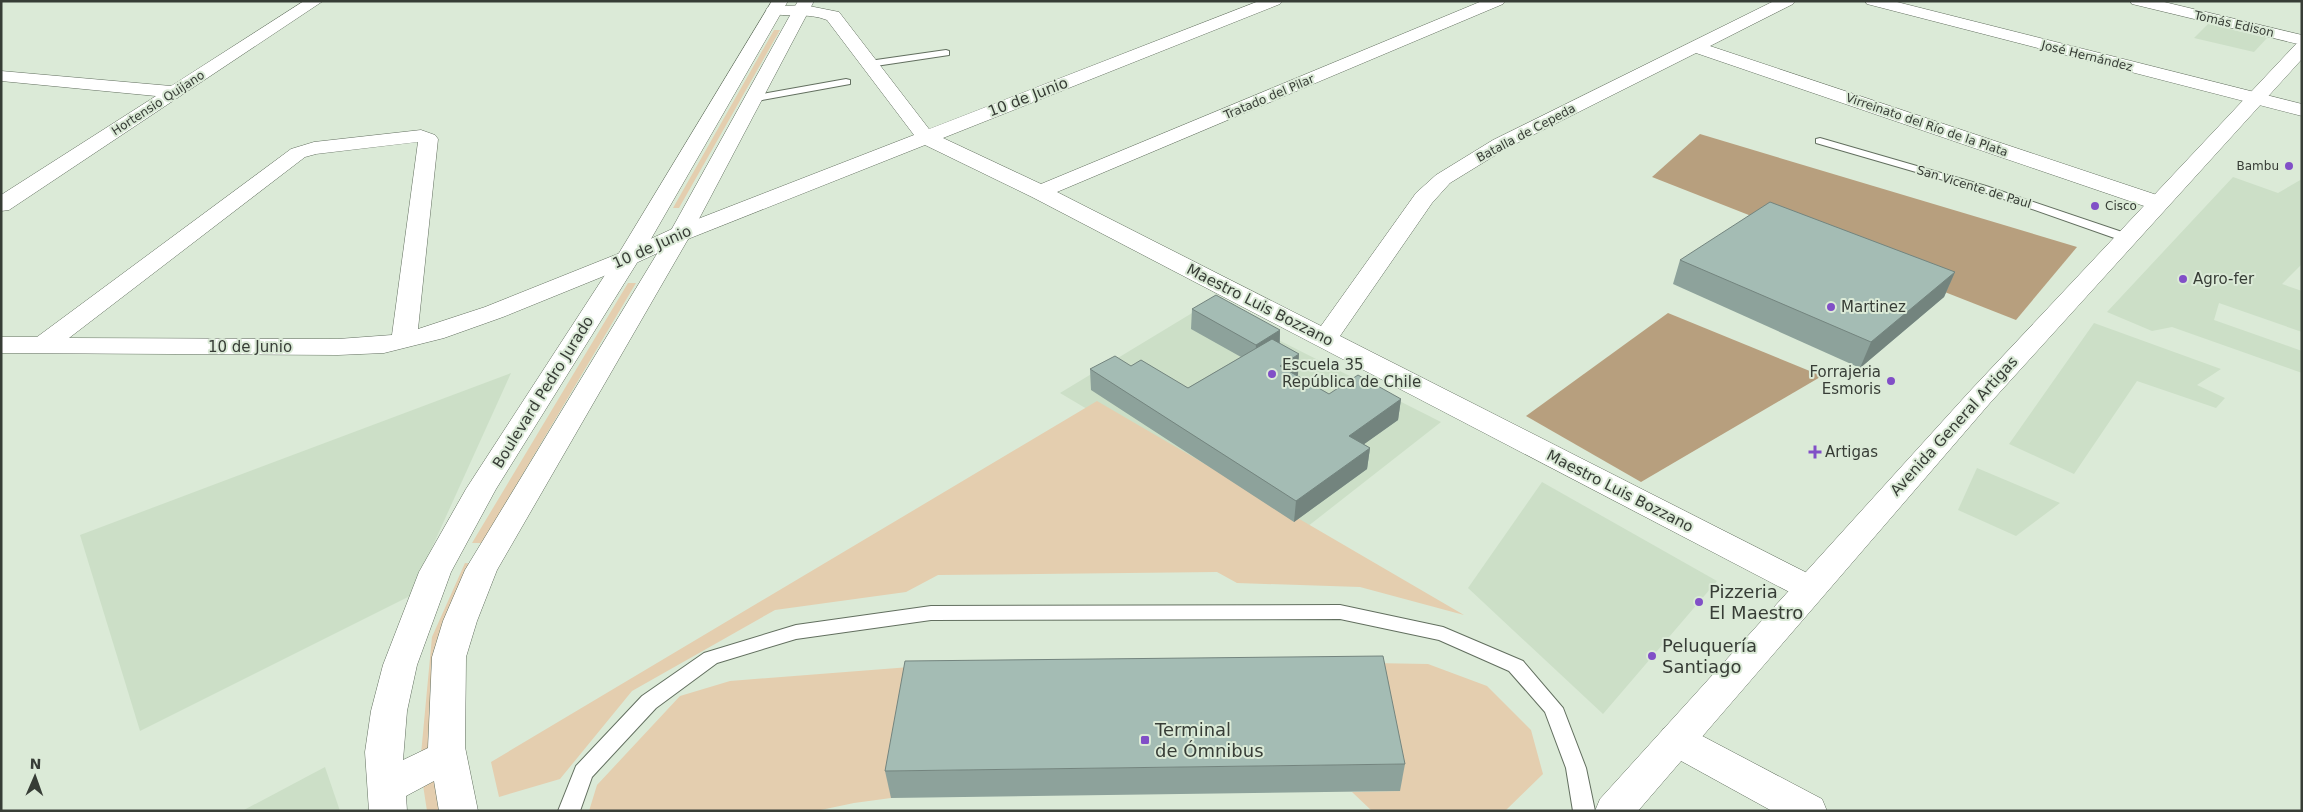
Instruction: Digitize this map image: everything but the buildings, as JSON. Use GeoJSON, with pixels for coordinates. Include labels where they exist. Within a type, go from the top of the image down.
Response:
{"type":"FeatureCollection","features":[{"type":"Feature","properties":{"kind":"street","name":"Hortensio Quijano"},"geometry":{"type":"LineString","coordinates":[[1,206],[315,1]]}},
{"type":"Feature","properties":{"kind":"street","name":"10 de Junio"},"geometry":{"type":"LineString","coordinates":[[1,345],[338,348],[384,345],[435,333],[494,312],[628,258],[680,234],[1274,1]]}},
{"type":"Feature","properties":{"kind":"street","name":"Tratado del Pilar"},"geometry":{"type":"LineString","coordinates":[[1040,192],[1498,1]]}},
{"type":"Feature","properties":{"kind":"street","name":"Batalla de Cepeda"},"geometry":{"type":"LineString","coordinates":[[1326,339],[1424,198],[1443,179],[1500,144],[1787,1]]}},
{"type":"Feature","properties":{"kind":"street","name":"José Hernández"},"geometry":{"type":"LineString","coordinates":[[1873,1],[2302,110]]}},
{"type":"Feature","properties":{"kind":"street","name":"Tomás Edison"},"geometry":{"type":"LineString","coordinates":[[2138,1],[2302,40]]}},
{"type":"Feature","properties":{"kind":"street"},"geometry":{"type":"LineString","coordinates":[[458,811],[446,747],[449,657],[460,621],[481,570],[680,234],[751,99],[790,5]]}},
{"type":"Feature","properties":{"kind":"street","name":"Maestro Luis Bozzano"},"geometry":{"type":"LineString","coordinates":[[790,5],[822,11],[833,16],[925,137],[1040,192],[1809,588]]}},
{"type":"Feature","properties":{"kind":"street","name":"Boulevard Pedro Jurado"},"geometry":{"type":"LineString","coordinates":[[387,799],[384,752],[389,712],[400,665],[435,572],[481,489],[790,5]]}},
{"type":"Feature","properties":{"kind":"street","name":"Virreinato del Río de la Plata"},"geometry":{"type":"LineString","coordinates":[[1696,46],[2158,203]]}},
{"type":"Feature","properties":{"kind":"street","name":"Avenida General Artigas"},"geometry":{"type":"LineString","coordinates":[[1614,811],[1809,588],[1980,397],[2302,48]]}},
{"type":"Feature","properties":{"kind":"street"},"geometry":{"type":"LineString","coordinates":[[1,76],[174,92]]}},
{"type":"Feature","properties":{"kind":"street"},"geometry":{"type":"LineString","coordinates":[[43,345],[298,153],[314,148],[421,136],[428,139],[404,340]]}},
{"type":"Feature","properties":{"kind":"street"},"geometry":{"type":"LineString","coordinates":[[1,186],[29,187]]}},
{"type":"Feature","properties":{"kind":"street"},"geometry":{"type":"LineString","coordinates":[[445,555],[491,553]]}},
{"type":"Feature","properties":{"kind":"street"},"geometry":{"type":"LineString","coordinates":[[1676,740],[1808,811]]}},
{"type":"Feature","properties":{"kind":"street"},"geometry":{"type":"LineString","coordinates":[[387,799],[448,756]]}},
{"type":"Feature","properties":{"kind":"lane"},"geometry":{"type":"LineString","coordinates":[[869,64],[946,53]]}},
{"type":"Feature","properties":{"kind":"lane"},"geometry":{"type":"LineString","coordinates":[[751,99],[846,82]]}},
{"type":"Feature","properties":{"kind":"lane","name":"San Vicente de Paul"},"geometry":{"type":"LineString","coordinates":[[1820,141],[1982,188],[2127,238]]}},
{"type":"Feature","properties":{"kind":"lane"},"geometry":{"type":"LineString","coordinates":[[569,811],[583,772],[649,702],[711,658],[796,632],[931,613],[1340,612],[1443,634],[1516,666],[1553,708],[1576,768],[1584,811]]}},
{"type":"Feature","properties":{"kind":"shaded area"},"geometry":{"type":"Polygon","coordinates":[[[2208,24],[2267,38],[2254,52],[2194,38],[2208,24]]]}},
{"type":"Feature","properties":{"kind":"shaded area"},"geometry":{"type":"Polygon","coordinates":[[[774,30],[780,30],[679,208],[673,208],[774,30]]]}},
{"type":"Feature","properties":{"kind":"shaded area"},"geometry":{"type":"Polygon","coordinates":[[[1700,134],[2077,247],[2016,320],[1652,177],[1700,134]]]}},
{"type":"Feature","properties":{"kind":"shaded area"},"geometry":{"type":"Polygon","coordinates":[[[2233,177],[2278,193],[2302,179],[2302,264],[2282,284],[2302,291],[2302,332],[2219,303],[2214,320],[2302,351],[2302,373],[2172,327],[2152,331],[2107,312],[2233,177]]]}},
{"type":"Feature","properties":{"kind":"shaded area"},"geometry":{"type":"Polygon","coordinates":[[[628,283],[636,283],[482,543],[472,543],[628,283]]]}},
{"type":"Feature","properties":{"kind":"shaded area"},"geometry":{"type":"Polygon","coordinates":[[[1207,304],[1441,422],[1298,534],[1060,393],[1207,304]]]}},
{"type":"Feature","properties":{"kind":"shaded area"},"geometry":{"type":"Polygon","coordinates":[[[1668,313],[1822,376],[1641,482],[1526,416],[1668,313]]]}},
{"type":"Feature","properties":{"kind":"shaded area"},"geometry":{"type":"Polygon","coordinates":[[[2094,323],[2221,369],[2197,385],[2225,398],[2216,408],[2137,381],[2074,474],[2009,444],[2094,323]]]}},
{"type":"Feature","properties":{"kind":"shaded area"},"geometry":{"type":"Polygon","coordinates":[[[511,373],[410,596],[140,731],[80,535],[511,373]]]}},
{"type":"Feature","properties":{"kind":"shaded area"},"geometry":{"type":"Polygon","coordinates":[[[1097,401],[1464,615],[1360,587],[1237,583],[1217,572],[938,575],[906,592],[775,610],[632,691],[560,779],[499,797],[491,762],[1097,401]]]}},
{"type":"Feature","properties":{"kind":"shaded area"},"geometry":{"type":"Polygon","coordinates":[[[1977,468],[2060,503],[2016,536],[1958,510],[1977,468]]]}},
{"type":"Feature","properties":{"kind":"shaded area"},"geometry":{"type":"Polygon","coordinates":[[[1542,482],[1717,581],[1603,714],[1468,588],[1542,482]]]}},
{"type":"Feature","properties":{"kind":"shaded area"},"geometry":{"type":"Polygon","coordinates":[[[465,563],[476,564],[435,746],[421,754],[432,637],[465,563]]]}},
{"type":"Feature","properties":{"kind":"shaded area"},"geometry":{"type":"Polygon","coordinates":[[[1372,663],[1428,664],[1487,686],[1531,730],[1543,774],[1505,811],[1372,811],[1352,792],[1400,791],[1372,663]]]}},
{"type":"Feature","properties":{"kind":"shaded area"},"geometry":{"type":"Polygon","coordinates":[[[910,667],[910,689],[891,798],[816,811],[589,811],[597,785],[680,696],[730,681],[910,667]]]}},
{"type":"Feature","properties":{"kind":"shaded area"},"geometry":{"type":"Polygon","coordinates":[[[325,767],[340,811],[242,811],[325,767]]]}},
{"type":"Feature","properties":{"kind":"shaded area"},"geometry":{"type":"Polygon","coordinates":[[[436,779],[440,811],[427,811],[423,785],[436,779]]]}},
{"type":"Feature","properties":{"kind":"place","name":"Bambu"},"geometry":{"type":"Point","coordinates":[2289,166]}},
{"type":"Feature","properties":{"kind":"place","name":"Cisco"},"geometry":{"type":"Point","coordinates":[2095,206]}},
{"type":"Feature","properties":{"kind":"place","name":"Agro-fer"},"geometry":{"type":"Point","coordinates":[2183,279]}},
{"type":"Feature","properties":{"kind":"place","name":"Martinez"},"geometry":{"type":"Point","coordinates":[1831,307]}},
{"type":"Feature","properties":{"kind":"place","name":"Escuela 35 República de Chile"},"geometry":{"type":"Point","coordinates":[1272,374]}},
{"type":"Feature","properties":{"kind":"place","name":"Forrajeria Esmoris"},"geometry":{"type":"Point","coordinates":[1891,381]}},
{"type":"Feature","properties":{"kind":"place","name":"Artigas"},"geometry":{"type":"Point","coordinates":[1815,452]}},
{"type":"Feature","properties":{"kind":"place","name":"Pizzeria El Maestro"},"geometry":{"type":"Point","coordinates":[1699,602]}},
{"type":"Feature","properties":{"kind":"place","name":"Peluquería Santiago"},"geometry":{"type":"Point","coordinates":[1652,656]}},
{"type":"Feature","properties":{"kind":"place","name":"Terminal de Ómnibus"},"geometry":{"type":"Point","coordinates":[1145,740]}}]}
